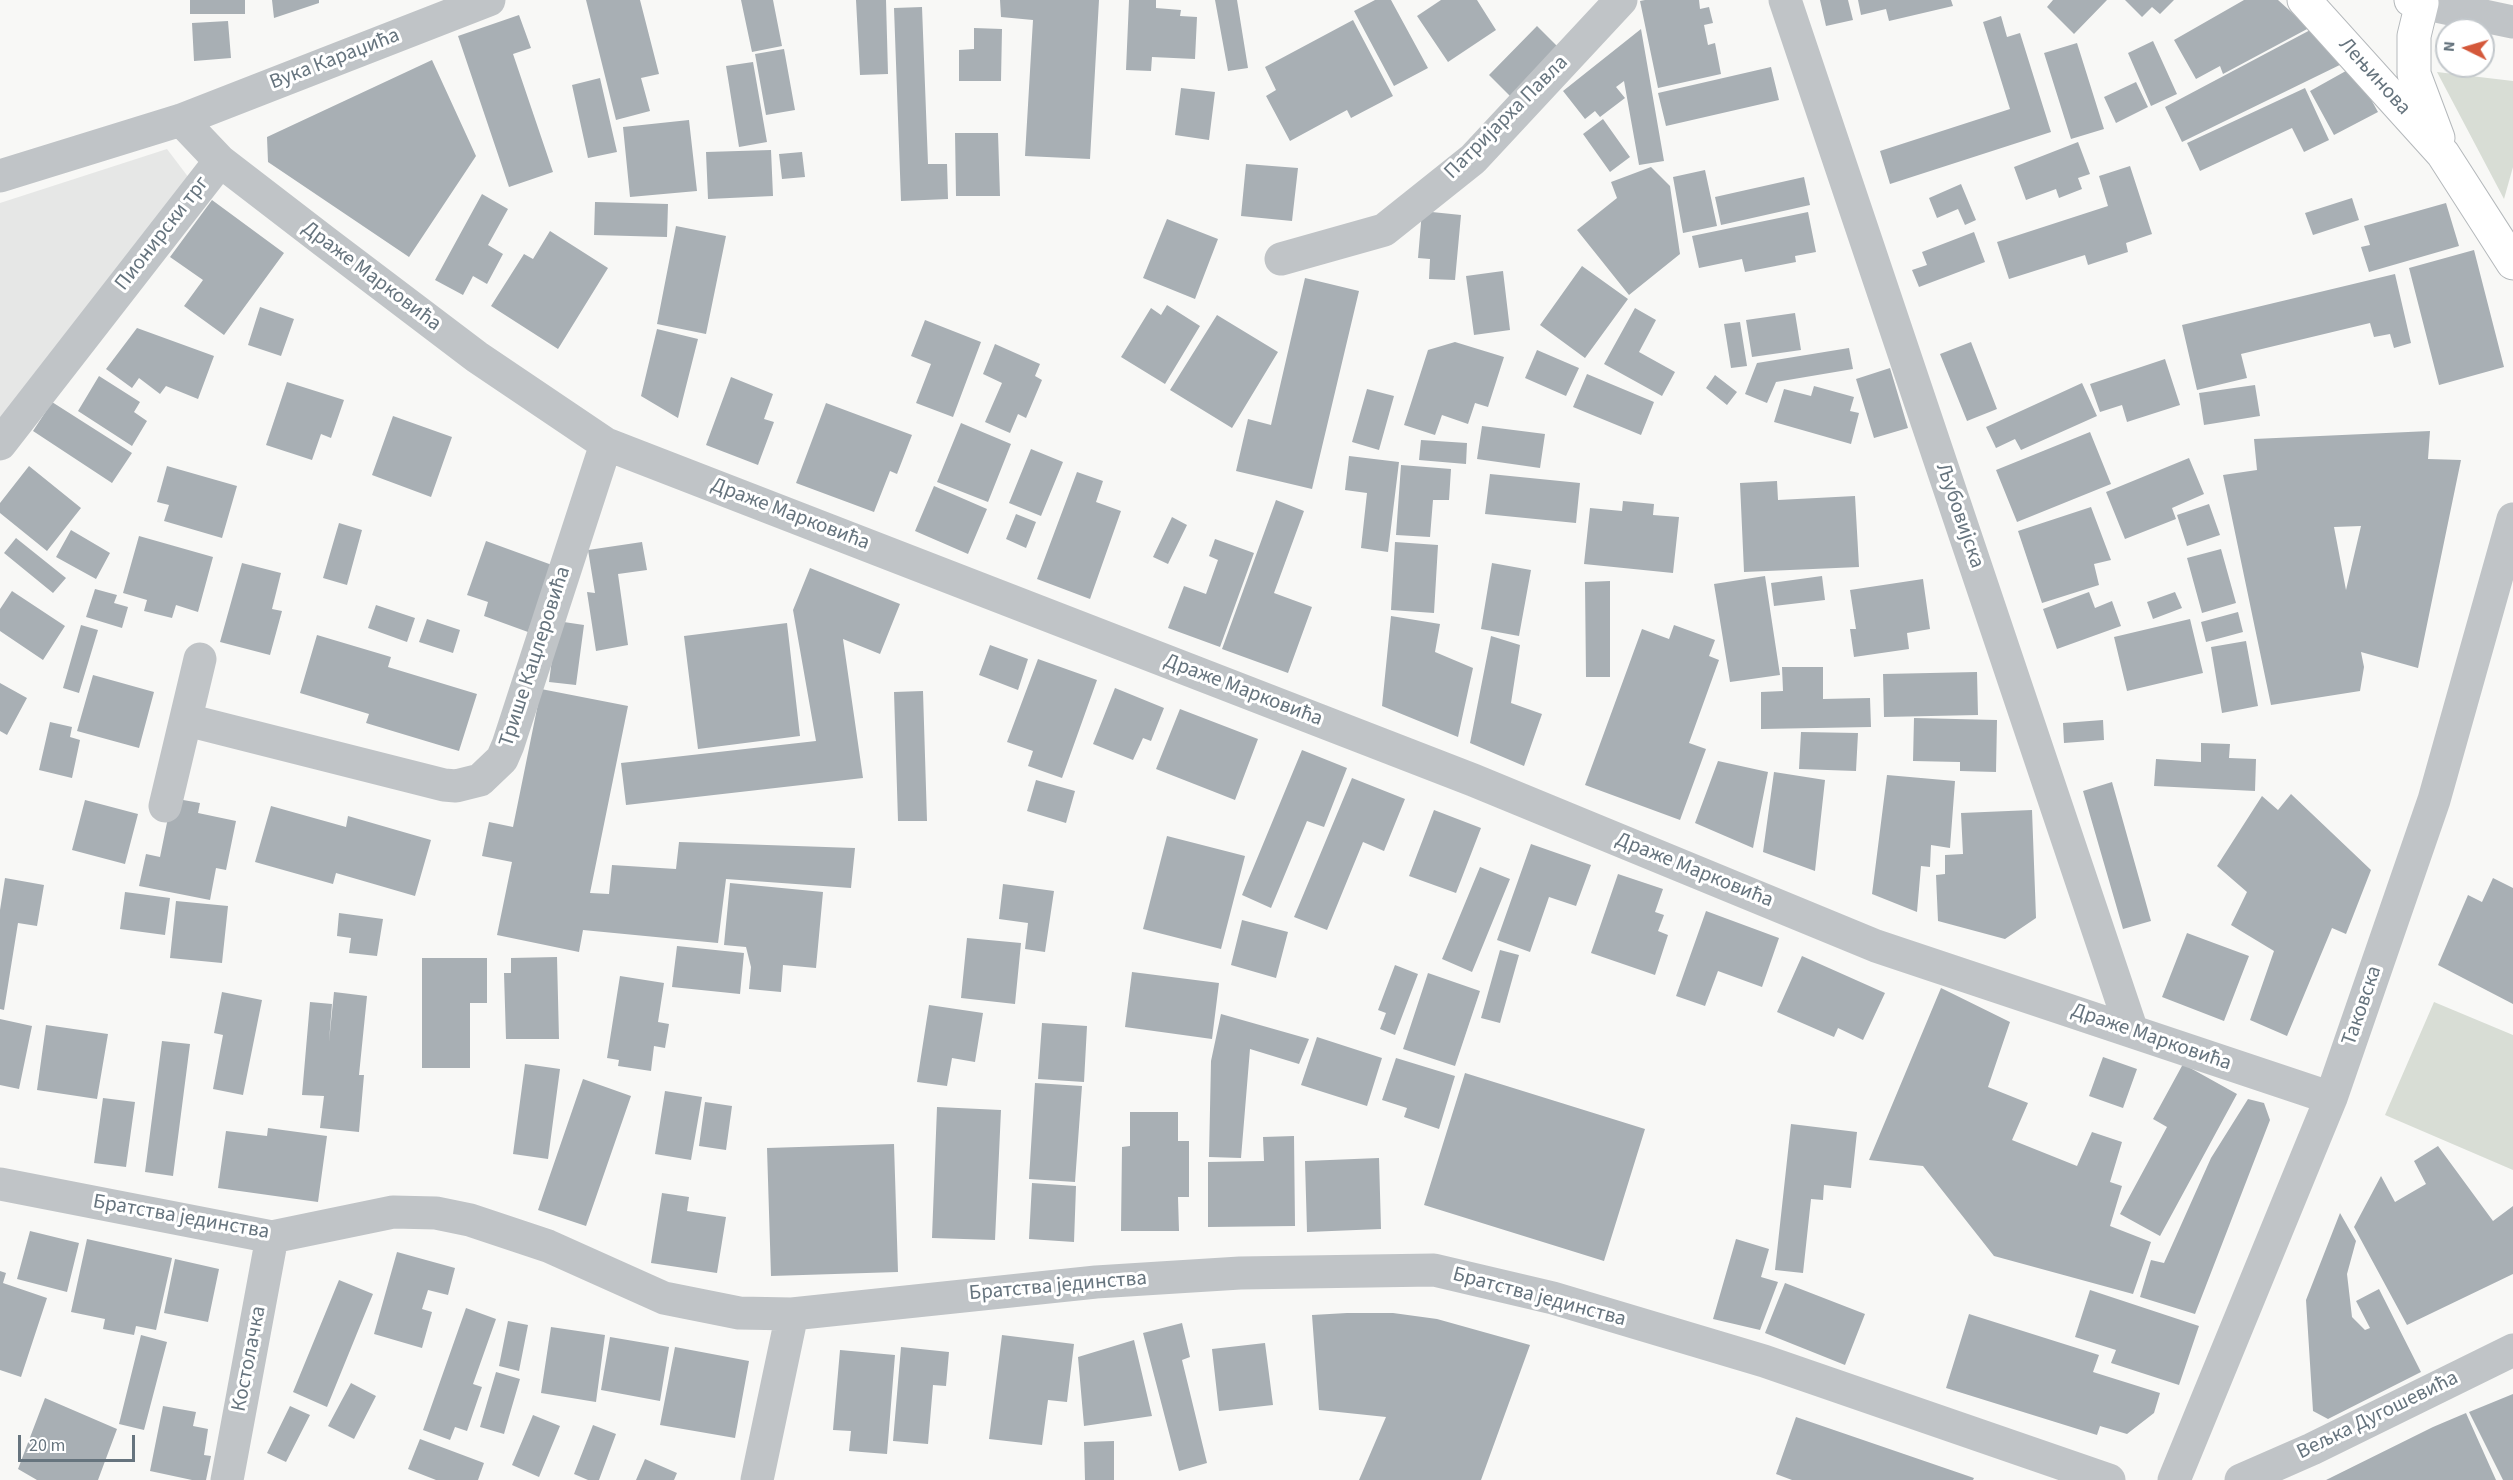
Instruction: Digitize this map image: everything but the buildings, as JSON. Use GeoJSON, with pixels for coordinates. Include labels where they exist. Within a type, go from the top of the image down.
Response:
{"type":"FeatureCollection","features":[{"type":"Feature","properties":{"kind":"main road","name":"Лењинова"},"geometry":{"type":"LineString","coordinates":[[2304,0],[2444,154],[2513,263]]}},
{"type":"Feature","properties":{"kind":"main road","name":"Лењинова"},"geometry":{"type":"LineString","coordinates":[[2416,2],[2415,74],[2444,154]]}},
{"type":"Feature","properties":{"kind":"street","name":"Вука Караџића"},"geometry":{"type":"LineString","coordinates":[[181,120],[489,0]]}},
{"type":"Feature","properties":{"kind":"street","name":"Патријарха Павла"},"geometry":{"type":"LineString","coordinates":[[1281,259],[1384,230],[1473,159],[1621,0]]}},
{"type":"Feature","properties":{"kind":"street","name":"Љубовијска"},"geometry":{"type":"LineString","coordinates":[[1785,0],[2132,1031]]}},
{"type":"Feature","properties":{"kind":"street"},"geometry":{"type":"LineString","coordinates":[[2416,2],[2513,22]]}},
{"type":"Feature","properties":{"kind":"street","name":"Пионирски трг"},"geometry":{"type":"LineString","coordinates":[[0,444],[220,161],[181,120]]}},
{"type":"Feature","properties":{"kind":"street"},"geometry":{"type":"LineString","coordinates":[[0,176],[181,120]]}},
{"type":"Feature","properties":{"kind":"street","name":"Драже Марковића"},"geometry":{"type":"LineString","coordinates":[[220,161],[477,357],[606,444],[1473,780],[1876,946],[2331,1098]]}},
{"type":"Feature","properties":{"kind":"street","name":"Трише Кацлеровића"},"geometry":{"type":"LineString","coordinates":[[187,720],[444,785],[462,785],[480,780],[497,765],[508,745],[606,444]]}},
{"type":"Feature","properties":{"kind":"street","name":"Таковска"},"geometry":{"type":"LineString","coordinates":[[2174,1480],[2331,1098],[2434,800],[2513,519]]}},
{"type":"Feature","properties":{"kind":"street"},"geometry":{"type":"LineString","coordinates":[[165,806],[200,659]]}},
{"type":"Feature","properties":{"kind":"street","name":"Братства јединства"},"geometry":{"type":"LineString","coordinates":[[0,1184],[272,1237],[393,1212],[436,1213],[470,1220],[548,1246],[680,1303],[739,1313],[792,1314],[1096,1282],[1240,1273],[1434,1270],[1553,1298],[1764,1361],[2109,1480]]}},
{"type":"Feature","properties":{"kind":"street","name":"Костолачка"},"geometry":{"type":"LineString","coordinates":[[227,1480],[272,1237]]}},
{"type":"Feature","properties":{"kind":"street"},"geometry":{"type":"LineString","coordinates":[[757,1480],[792,1314]]}},
{"type":"Feature","properties":{"kind":"street","name":"Вељка Дугошевића"},"geometry":{"type":"LineString","coordinates":[[2241,1480],[2322,1444],[2513,1350]]}},
{"type":"Feature","properties":{"kind":"shaded area"},"geometry":{"type":"Polygon","coordinates":[[[2440,78],[2488,78],[2513,81],[2513,167],[2504,199],[2440,78]]]}},
{"type":"Feature","properties":{"kind":"shaded area"},"geometry":{"type":"Polygon","coordinates":[[[167,149],[192,182],[0,420],[0,203],[167,149]]]}},
{"type":"Feature","properties":{"kind":"shaded area"},"geometry":{"type":"Polygon","coordinates":[[[2434,1002],[2513,1035],[2513,1170],[2385,1115],[2434,1002]]]}}]}
